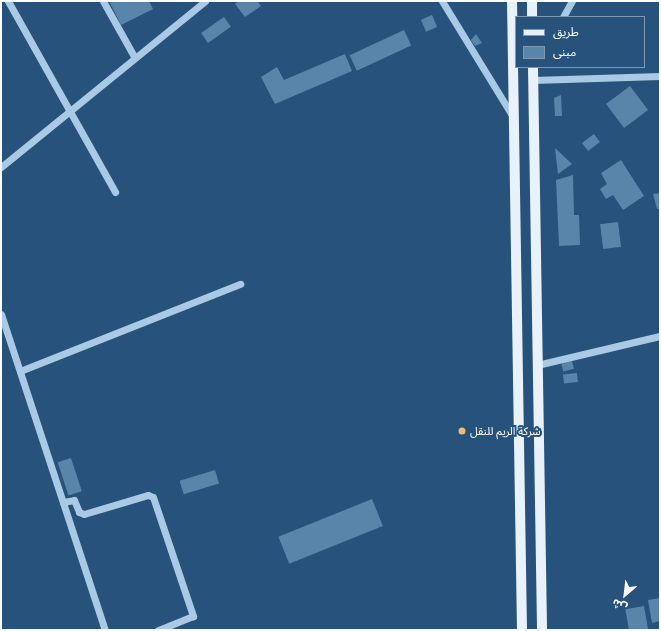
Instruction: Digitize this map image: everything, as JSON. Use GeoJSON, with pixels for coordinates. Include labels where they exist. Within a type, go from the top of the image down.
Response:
{"type":"FeatureCollection","features":[{"type":"Feature","properties":{"kind":"main road"},"geometry":{"type":"LineString","coordinates":[[512,1],[522,630]]}},
{"type":"Feature","properties":{"kind":"main road"},"geometry":{"type":"LineString","coordinates":[[532,1],[532,16]]}},
{"type":"Feature","properties":{"kind":"main road"},"geometry":{"type":"LineString","coordinates":[[534,68],[535,242],[542,630]]}},
{"type":"Feature","properties":{"kind":"main road"},"geometry":{"type":"LineString","coordinates":[[516,243],[535,242]]}},
{"type":"Feature","properties":{"kind":"street"},"geometry":{"type":"LineString","coordinates":[[8,1],[115,192]]}},
{"type":"Feature","properties":{"kind":"street"},"geometry":{"type":"LineString","coordinates":[[103,1],[135,58]]}},
{"type":"Feature","properties":{"kind":"street"},"geometry":{"type":"LineString","coordinates":[[1,167],[68,109],[135,58],[205,1]]}},
{"type":"Feature","properties":{"kind":"street"},"geometry":{"type":"LineString","coordinates":[[442,1],[514,118]]}},
{"type":"Feature","properties":{"kind":"street"},"geometry":{"type":"LineString","coordinates":[[564,16],[572,1]]}},
{"type":"Feature","properties":{"kind":"street"},"geometry":{"type":"LineString","coordinates":[[534,80],[660,76]]}},
{"type":"Feature","properties":{"kind":"street"},"geometry":{"type":"LineString","coordinates":[[20,371],[240,284]]}},
{"type":"Feature","properties":{"kind":"street"},"geometry":{"type":"LineString","coordinates":[[1,314],[105,630]]}},
{"type":"Feature","properties":{"kind":"street"},"geometry":{"type":"LineString","coordinates":[[537,365],[660,336]]}},
{"type":"Feature","properties":{"kind":"street"},"geometry":{"type":"LineString","coordinates":[[63,502],[74,500],[79,512],[84,514],[148,495],[153,497],[193,616],[158,630]]}},
{"type":"Feature","properties":{"kind":"building"},"geometry":{"type":"Polygon","coordinates":[[[109,1],[149,1],[153,9],[121,25],[109,1]]]}},
{"type":"Feature","properties":{"kind":"building"},"geometry":{"type":"Polygon","coordinates":[[[239,1],[257,1],[261,6],[245,17],[235,4],[239,1]]]}},
{"type":"Feature","properties":{"kind":"building"},"geometry":{"type":"Polygon","coordinates":[[[432,15],[437,27],[426,32],[421,20],[432,15]]]}},
{"type":"Feature","properties":{"kind":"building"},"geometry":{"type":"Polygon","coordinates":[[[224,17],[231,27],[208,43],[201,33],[224,17]]]}},
{"type":"Feature","properties":{"kind":"building"},"geometry":{"type":"Polygon","coordinates":[[[404,30],[411,45],[357,71],[350,55],[404,30]]]}},
{"type":"Feature","properties":{"kind":"building"},"geometry":{"type":"Polygon","coordinates":[[[476,34],[482,43],[475,46],[471,40],[476,34]]]}},
{"type":"Feature","properties":{"kind":"building"},"geometry":{"type":"Polygon","coordinates":[[[345,54],[352,71],[275,104],[261,77],[277,67],[284,80],[345,54]]]}},
{"type":"Feature","properties":{"kind":"building"},"geometry":{"type":"Polygon","coordinates":[[[630,86],[648,110],[624,128],[606,104],[630,86]]]}},
{"type":"Feature","properties":{"kind":"building"},"geometry":{"type":"Polygon","coordinates":[[[561,95],[562,116],[555,116],[554,98],[561,95]]]}},
{"type":"Feature","properties":{"kind":"building"},"geometry":{"type":"Polygon","coordinates":[[[594,134],[600,142],[588,151],[582,143],[594,134]]]}},
{"type":"Feature","properties":{"kind":"building"},"geometry":{"type":"Polygon","coordinates":[[[555,148],[572,164],[558,174],[555,148]]]}},
{"type":"Feature","properties":{"kind":"building"},"geometry":{"type":"Polygon","coordinates":[[[621,160],[644,196],[623,210],[613,195],[606,199],[600,189],[607,184],[601,173],[621,160]]]}},
{"type":"Feature","properties":{"kind":"building"},"geometry":{"type":"Polygon","coordinates":[[[573,175],[574,215],[579,215],[580,245],[559,246],[556,180],[573,175]]]}},
{"type":"Feature","properties":{"kind":"building"},"geometry":{"type":"Polygon","coordinates":[[[660,193],[660,209],[657,209],[653,194],[660,193]]]}},
{"type":"Feature","properties":{"kind":"building"},"geometry":{"type":"Polygon","coordinates":[[[618,222],[621,247],[603,249],[600,224],[618,222]]]}},
{"type":"Feature","properties":{"kind":"building"},"geometry":{"type":"Polygon","coordinates":[[[572,361],[574,369],[563,371],[561,364],[572,361]]]}},
{"type":"Feature","properties":{"kind":"building"},"geometry":{"type":"Polygon","coordinates":[[[577,373],[578,382],[564,383],[563,374],[577,373]]]}},
{"type":"Feature","properties":{"kind":"building"},"geometry":{"type":"Polygon","coordinates":[[[71,458],[82,491],[69,496],[58,462],[71,458]]]}},
{"type":"Feature","properties":{"kind":"building"},"geometry":{"type":"Polygon","coordinates":[[[215,470],[219,483],[184,494],[180,481],[215,470]]]}},
{"type":"Feature","properties":{"kind":"building"},"geometry":{"type":"Polygon","coordinates":[[[372,499],[383,526],[289,564],[278,537],[372,499]]]}},
{"type":"Feature","properties":{"kind":"building"},"geometry":{"type":"Polygon","coordinates":[[[660,598],[660,621],[652,623],[648,600],[660,598]]]}},
{"type":"Feature","properties":{"kind":"building"},"geometry":{"type":"Polygon","coordinates":[[[644,606],[648,629],[629,630],[625,609],[644,606]]]}},
{"type":"Feature","properties":{"kind":"place","name":"شركة الريم للنقل"},"geometry":{"type":"Point","coordinates":[462,431]}}]}
